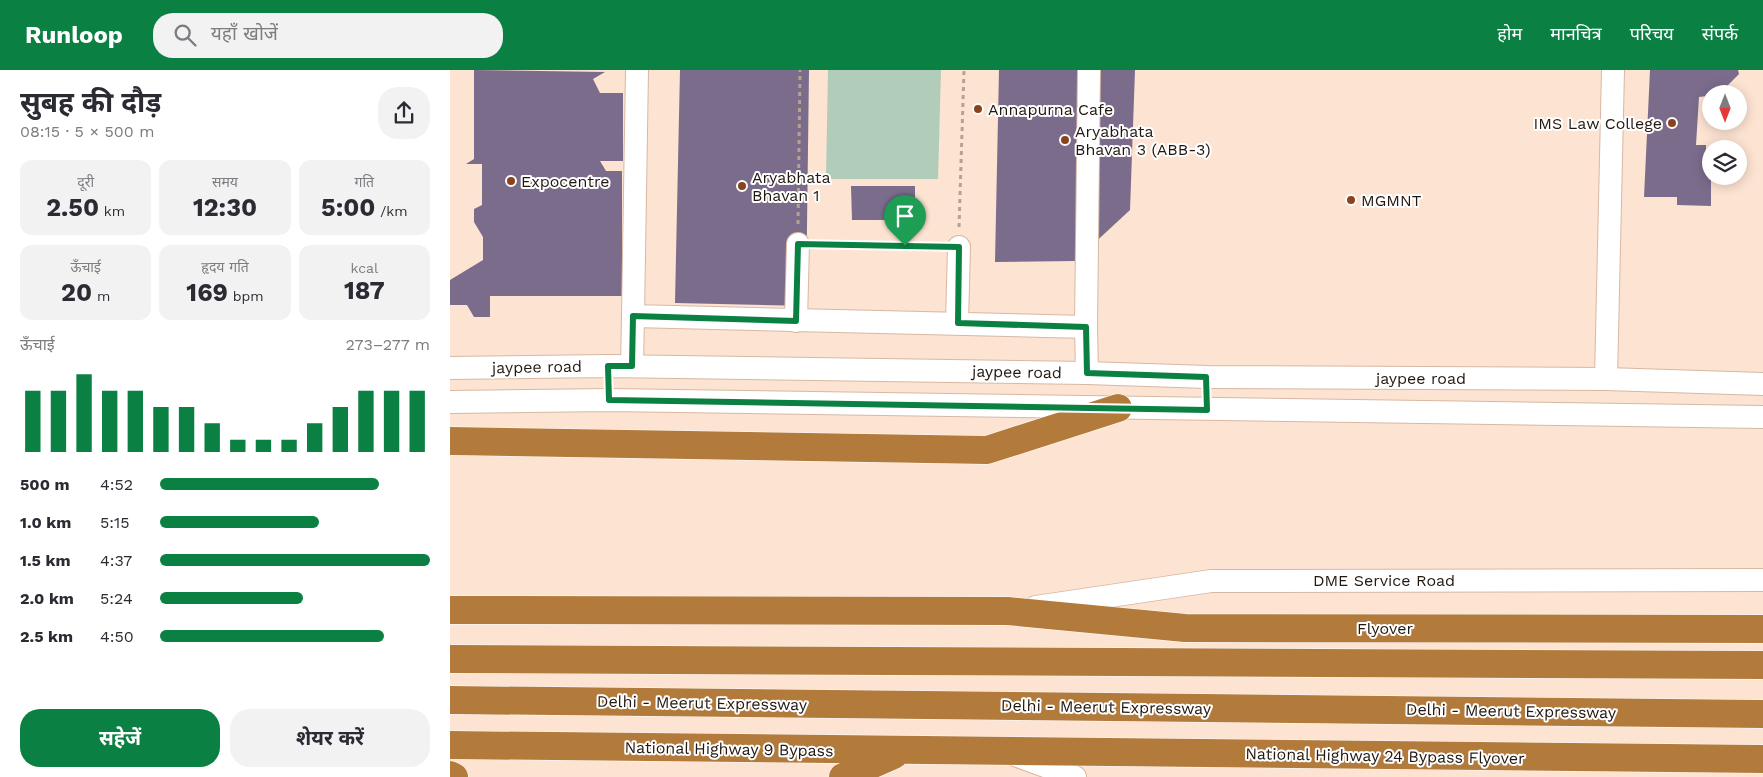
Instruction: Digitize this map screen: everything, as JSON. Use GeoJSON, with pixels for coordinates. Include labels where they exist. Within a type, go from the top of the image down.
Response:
{"type":"FeatureCollection","features":[{"type":"Feature","properties":{"kind":"highway"},"geometry":{"type":"LineString","coordinates":[[450,440],[987,450],[1118,408]]}},
{"type":"Feature","properties":{"kind":"highway","name":"Flyover"},"geometry":{"type":"LineString","coordinates":[[450,610],[1008,611],[1185,628],[1763,629]]}},
{"type":"Feature","properties":{"kind":"highway"},"geometry":{"type":"LineString","coordinates":[[450,659],[1763,665]]}},
{"type":"Feature","properties":{"kind":"highway","name":"Delhi - Meerut Expressway"},"geometry":{"type":"LineString","coordinates":[[450,700],[1763,714]]}},
{"type":"Feature","properties":{"kind":"highway","name":"National Highway 9 Bypass"},"geometry":{"type":"LineString","coordinates":[[450,745],[1008,752]]}},
{"type":"Feature","properties":{"kind":"highway"},"geometry":{"type":"LineString","coordinates":[[843,777],[902,751]]}},
{"type":"Feature","properties":{"kind":"highway","name":"National Highway 24 Bypass Flyover"},"geometry":{"type":"LineString","coordinates":[[1008,752],[1763,759]]}},
{"type":"Feature","properties":{"kind":"highway"},"geometry":{"type":"LineString","coordinates":[[450,775],[454,777]]}},
{"type":"Feature","properties":{"kind":"street"},"geometry":{"type":"LineString","coordinates":[[632,366],[637,70]]}},
{"type":"Feature","properties":{"kind":"street"},"geometry":{"type":"LineString","coordinates":[[1087,373],[1089,70]]}},
{"type":"Feature","properties":{"kind":"street"},"geometry":{"type":"LineString","coordinates":[[1606,379],[1613,70]]}},
{"type":"Feature","properties":{"kind":"street"},"geometry":{"type":"LineString","coordinates":[[796,321],[798,244]]}},
{"type":"Feature","properties":{"kind":"street"},"geometry":{"type":"LineString","coordinates":[[958,323],[959,247]]}},
{"type":"Feature","properties":{"kind":"street"},"geometry":{"type":"LineString","coordinates":[[633,316],[1086,327]]}},
{"type":"Feature","properties":{"kind":"street"},"geometry":{"type":"LineString","coordinates":[[608,366],[609,400]]}},
{"type":"Feature","properties":{"kind":"street","name":"jaypee road"},"geometry":{"type":"LineString","coordinates":[[450,368],[632,366],[1087,373],[1206,377],[1606,379],[1763,384]]}},
{"type":"Feature","properties":{"kind":"street"},"geometry":{"type":"LineString","coordinates":[[1206,377],[1207,410]]}},
{"type":"Feature","properties":{"kind":"street"},"geometry":{"type":"LineString","coordinates":[[450,402],[609,400],[1763,417]]}},
{"type":"Feature","properties":{"kind":"street","name":"DME Service Road"},"geometry":{"type":"LineString","coordinates":[[1008,611],[1211,581],[1763,580]]}},
{"type":"Feature","properties":{"kind":"street"},"geometry":{"type":"LineString","coordinates":[[1008,752],[1076,777]]}},
{"type":"Feature","properties":{"kind":"path"},"geometry":{"type":"LineString","coordinates":[[800,70],[798,244],[959,247],[964,70]]}},
{"type":"Feature","properties":{"kind":"green space"},"geometry":{"type":"Polygon","coordinates":[[[828,70],[941,70],[938,179],[826,179],[828,70]]]}},
{"type":"Feature","properties":{"kind":"building"},"geometry":{"type":"Polygon","coordinates":[[[474,70],[605,72],[593,79],[600,93],[623,93],[623,161],[600,161],[606,171],[622,171],[622,296],[490,296],[490,317],[474,317],[467,305],[450,305],[450,280],[483,260],[483,237],[474,222],[474,209],[482,205],[482,164],[466,164],[474,159],[474,70]]]}},
{"type":"Feature","properties":{"kind":"building","name":"Aryabhata Bhavan 1"},"geometry":{"type":"Polygon","coordinates":[[[680,70],[809,70],[806,306],[675,303],[680,70]]]}},
{"type":"Feature","properties":{"kind":"building","name":"Aryabhata Bhavan 3 (ABB-3)"},"geometry":{"type":"Polygon","coordinates":[[[999,70],[1135,70],[1130,210],[1075,261],[995,262],[999,70]]]}},
{"type":"Feature","properties":{"kind":"building","name":"IMS Law College"},"geometry":{"type":"Polygon","coordinates":[[[1650,70],[1738,70],[1739,74],[1728,85],[1702,85],[1702,97],[1699,97],[1696,145],[1702,145],[1702,185],[1711,185],[1711,206],[1677,205],[1677,197],[1644,197],[1650,70]]]}},
{"type":"Feature","properties":{"kind":"building"},"geometry":{"type":"Polygon","coordinates":[[[851,186],[915,186],[915,220],[852,220],[851,186]]]}},
{"type":"Feature","properties":{"kind":"place","name":"Annapurna Cafe"},"geometry":{"type":"Point","coordinates":[978,109]}},
{"type":"Feature","properties":{"kind":"place","name":"IMS Law College"},"geometry":{"type":"Point","coordinates":[1672,123]}},
{"type":"Feature","properties":{"kind":"place","name":"Aryabhata Bhavan 3 (ABB-3)"},"geometry":{"type":"Point","coordinates":[1065,140]}},
{"type":"Feature","properties":{"kind":"place","name":"Expocentre"},"geometry":{"type":"Point","coordinates":[511,181]}},
{"type":"Feature","properties":{"kind":"place","name":"Aryabhata Bhavan 1"},"geometry":{"type":"Point","coordinates":[742,186]}},
{"type":"Feature","properties":{"kind":"place","name":"MGMNT"},"geometry":{"type":"Point","coordinates":[1351,200]}},
{"type":"Feature","properties":{"kind":"route"},"geometry":{"type":"LineString","coordinates":[[798,244],[905,246],[959,247],[958,323],[1086,327],[1087,373],[1206,377],[1207,410],[609,400],[608,366],[632,366],[633,316],[796,321],[798,244]]}}]}
